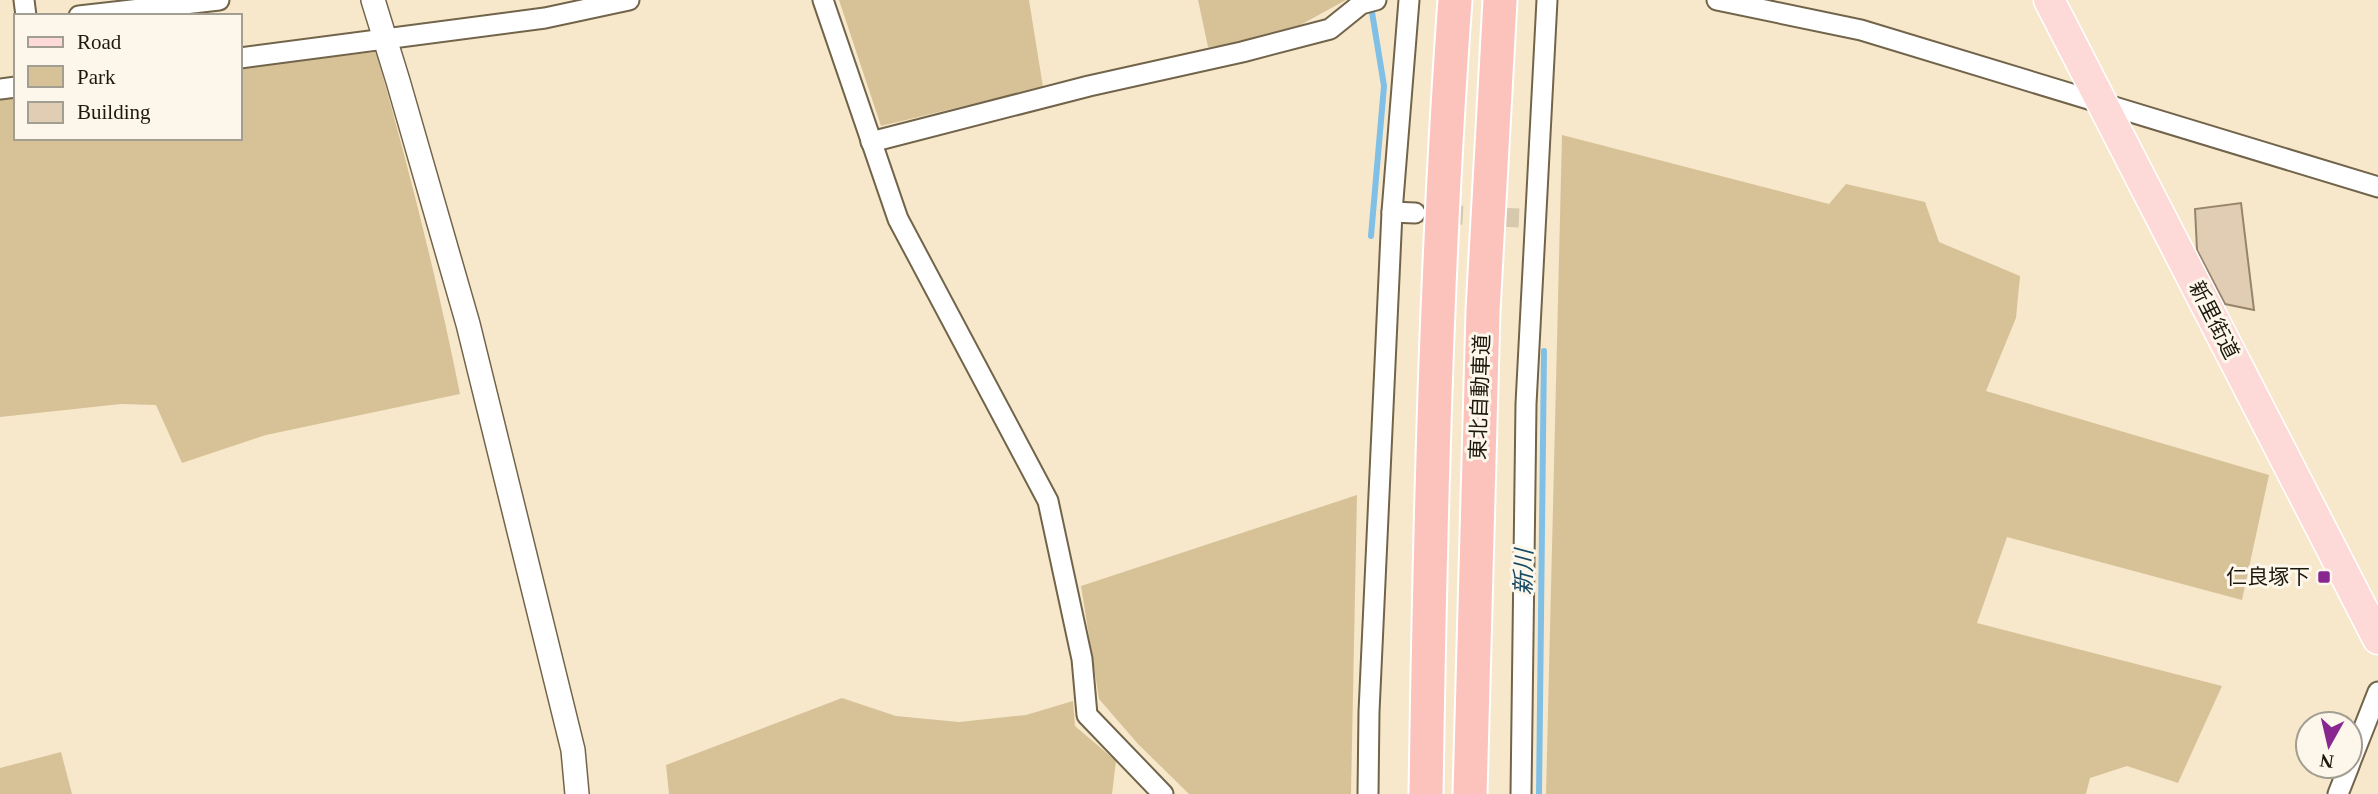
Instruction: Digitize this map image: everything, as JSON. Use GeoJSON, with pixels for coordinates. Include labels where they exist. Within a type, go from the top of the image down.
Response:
{"type":"FeatureCollection","features":[{"type":"Feature","properties":{"kind":"highway"},"geometry":{"type":"LineString","coordinates":[[1426,794],[1437,341],[1455,0]]}},
{"type":"Feature","properties":{"kind":"highway","name":"東北自動車道"},"geometry":{"type":"LineString","coordinates":[[1470,794],[1483,324],[1500,0]]}},
{"type":"Feature","properties":{"kind":"main road","name":"新里街道"},"geometry":{"type":"LineString","coordinates":[[2049,0],[2378,639]]}},
{"type":"Feature","properties":{"kind":"street"},"geometry":{"type":"LineString","coordinates":[[96,14],[219,0]]}},
{"type":"Feature","properties":{"kind":"street"},"geometry":{"type":"LineString","coordinates":[[373,0],[470,331],[573,750],[577,794]]}},
{"type":"Feature","properties":{"kind":"street"},"geometry":{"type":"LineString","coordinates":[[242,58],[545,18],[629,0]]}},
{"type":"Feature","properties":{"kind":"street"},"geometry":{"type":"LineString","coordinates":[[823,0],[898,219],[1048,501],[1082,659],[1087,715],[1163,794]]}},
{"type":"Feature","properties":{"kind":"street"},"geometry":{"type":"LineString","coordinates":[[1368,794],[1369,698],[1392,212],[1409,0]]}},
{"type":"Feature","properties":{"kind":"street"},"geometry":{"type":"LineString","coordinates":[[1521,794],[1527,218],[1548,0]]}},
{"type":"Feature","properties":{"kind":"street"},"geometry":{"type":"LineString","coordinates":[[1717,0],[1861,30],[2378,187]]}},
{"type":"Feature","properties":{"kind":"street"},"geometry":{"type":"LineString","coordinates":[[871,142],[1089,86],[1242,52],[1330,29],[1366,1]]}},
{"type":"Feature","properties":{"kind":"street"},"geometry":{"type":"LineString","coordinates":[[1392,212],[1415,213]]}},
{"type":"Feature","properties":{"kind":"street"},"geometry":{"type":"LineString","coordinates":[[2364,728],[2378,692]]}},
{"type":"Feature","properties":{"kind":"green space"},"geometry":{"type":"Polygon","coordinates":[[[839,0],[1029,0],[1043,87],[881,126],[839,0]]]}},
{"type":"Feature","properties":{"kind":"green space"},"geometry":{"type":"Polygon","coordinates":[[[1198,0],[1346,0],[1273,40],[1208,47],[1198,0]]]}},
{"type":"Feature","properties":{"kind":"green space"},"geometry":{"type":"Polygon","coordinates":[[[376,52],[421,222],[460,394],[266,435],[182,463],[156,405],[121,404],[0,417],[0,96],[14,94],[14,140],[242,140],[242,67],[376,52]]]}},
{"type":"Feature","properties":{"kind":"green space"},"geometry":{"type":"Polygon","coordinates":[[[1562,135],[1829,204],[1846,184],[1925,202],[1939,242],[2020,276],[2016,318],[1986,391],[2269,475],[2242,600],[2007,537],[1977,623],[2222,686],[2178,783],[2127,766],[2090,778],[2086,794],[1546,794],[1562,135]]]}},
{"type":"Feature","properties":{"kind":"green space"},"geometry":{"type":"Polygon","coordinates":[[[1357,495],[1351,794],[1189,794],[1138,744],[1099,699],[1081,586],[1357,495]]]}},
{"type":"Feature","properties":{"kind":"green space"},"geometry":{"type":"Polygon","coordinates":[[[842,698],[896,716],[959,722],[1026,715],[1073,701],[1075,726],[1116,761],[1112,794],[669,794],[666,765],[842,698]]]}},
{"type":"Feature","properties":{"kind":"green space"},"geometry":{"type":"Polygon","coordinates":[[[61,752],[72,794],[0,794],[0,768],[61,752]]]}},
{"type":"Feature","properties":{"kind":"building"},"geometry":{"type":"Polygon","coordinates":[[[2241,203],[2254,310],[2225,304],[2197,250],[2195,209],[2241,203]]]}},
{"type":"Feature","properties":{"kind":"waterway","name":"新川"},"geometry":{"type":"LineString","coordinates":[[1371,6],[1384,86],[1371,236]]}},
{"type":"Feature","properties":{"kind":"waterway","name":"新川"},"geometry":{"type":"LineString","coordinates":[[1539,794],[1544,351]]}},
{"type":"Feature","properties":{"kind":"tunnel"},"geometry":{"type":"LineString","coordinates":[[1415,213],[1519,218]]}},
{"type":"Feature","properties":{"kind":"place","name":"仁良塚下"},"geometry":{"type":"Point","coordinates":[2324,577]}}]}
